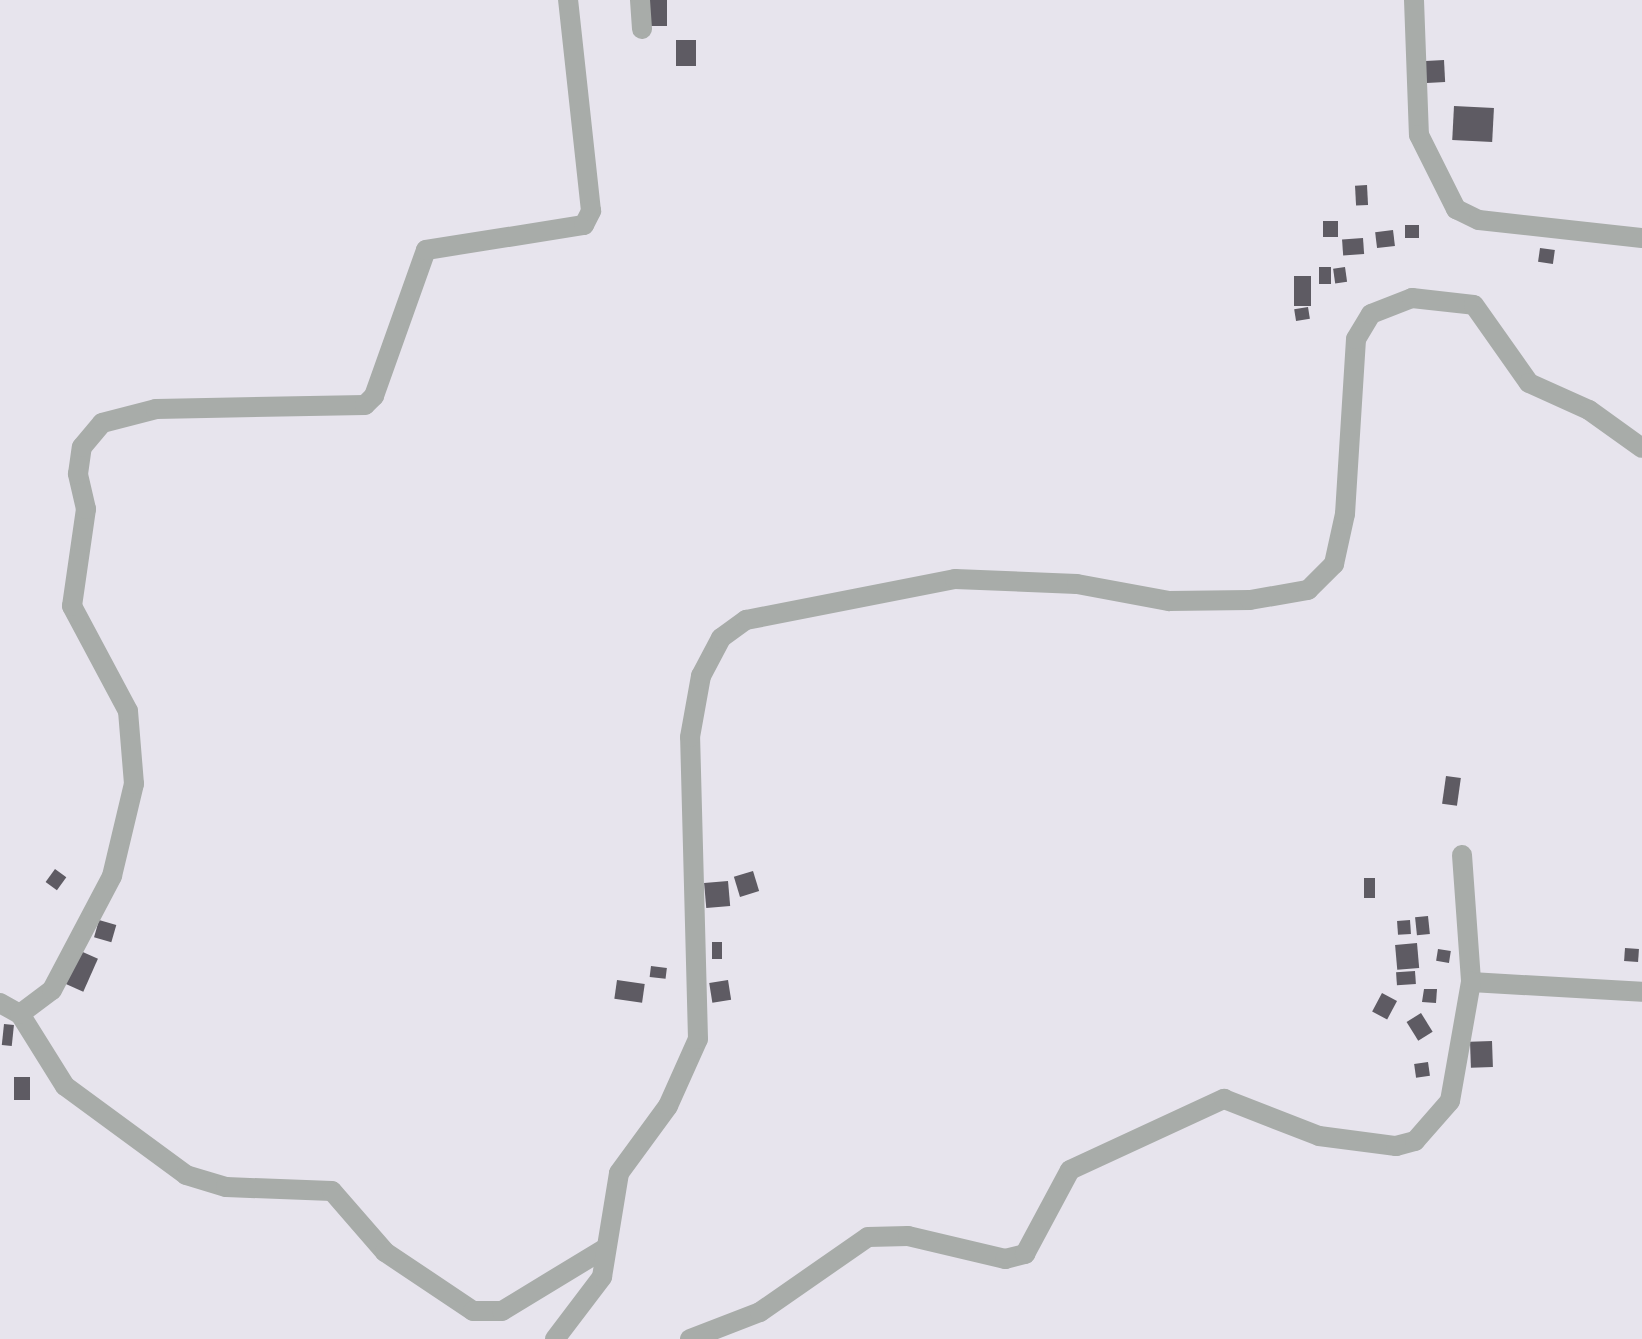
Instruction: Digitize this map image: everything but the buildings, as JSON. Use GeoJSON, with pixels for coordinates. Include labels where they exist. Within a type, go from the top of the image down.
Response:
{"type":"FeatureCollection","features":[{"type":"Feature","properties":{"kind":"street"},"geometry":{"type":"LineString","coordinates":[[20,1014],[52,990],[112,876],[134,784],[128,711],[72,606],[86,509],[78,474],[82,447],[102,423],[156,409],[365,405],[374,396],[426,250],[584,225],[591,211],[568,0]]}},
{"type":"Feature","properties":{"kind":"street"},"geometry":{"type":"LineString","coordinates":[[640,0],[642,29]]}},
{"type":"Feature","properties":{"kind":"street"},"geometry":{"type":"LineString","coordinates":[[1414,0],[1419,135],[1456,209],[1479,220],[1642,238]]}},
{"type":"Feature","properties":{"kind":"street"},"geometry":{"type":"LineString","coordinates":[[555,1339],[594,1294],[619,1173],[668,1106],[698,1039],[690,737],[701,676],[721,638],[746,620],[955,579],[1077,584],[1169,601],[1250,600],[1308,590],[1334,564],[1345,514],[1356,339],[1371,314],[1412,298],[1474,305],[1529,383],[1589,410],[1642,448]]}},
{"type":"Feature","properties":{"kind":"street"},"geometry":{"type":"LineString","coordinates":[[690,1339],[760,1312],[884,1233],[1015,1258],[1034,1242],[1070,1170],[1224,1099],[1319,1136],[1396,1146],[1415,1141],[1450,1101],[1471,982],[1462,855]]}},
{"type":"Feature","properties":{"kind":"street"},"geometry":{"type":"LineString","coordinates":[[1471,982],[1642,992]]}},
{"type":"Feature","properties":{"kind":"street"},"geometry":{"type":"LineString","coordinates":[[0,1003],[20,1014],[65,1086],[186,1175],[226,1187],[332,1191],[385,1252],[473,1311],[502,1311],[604,1249]]}}]}
